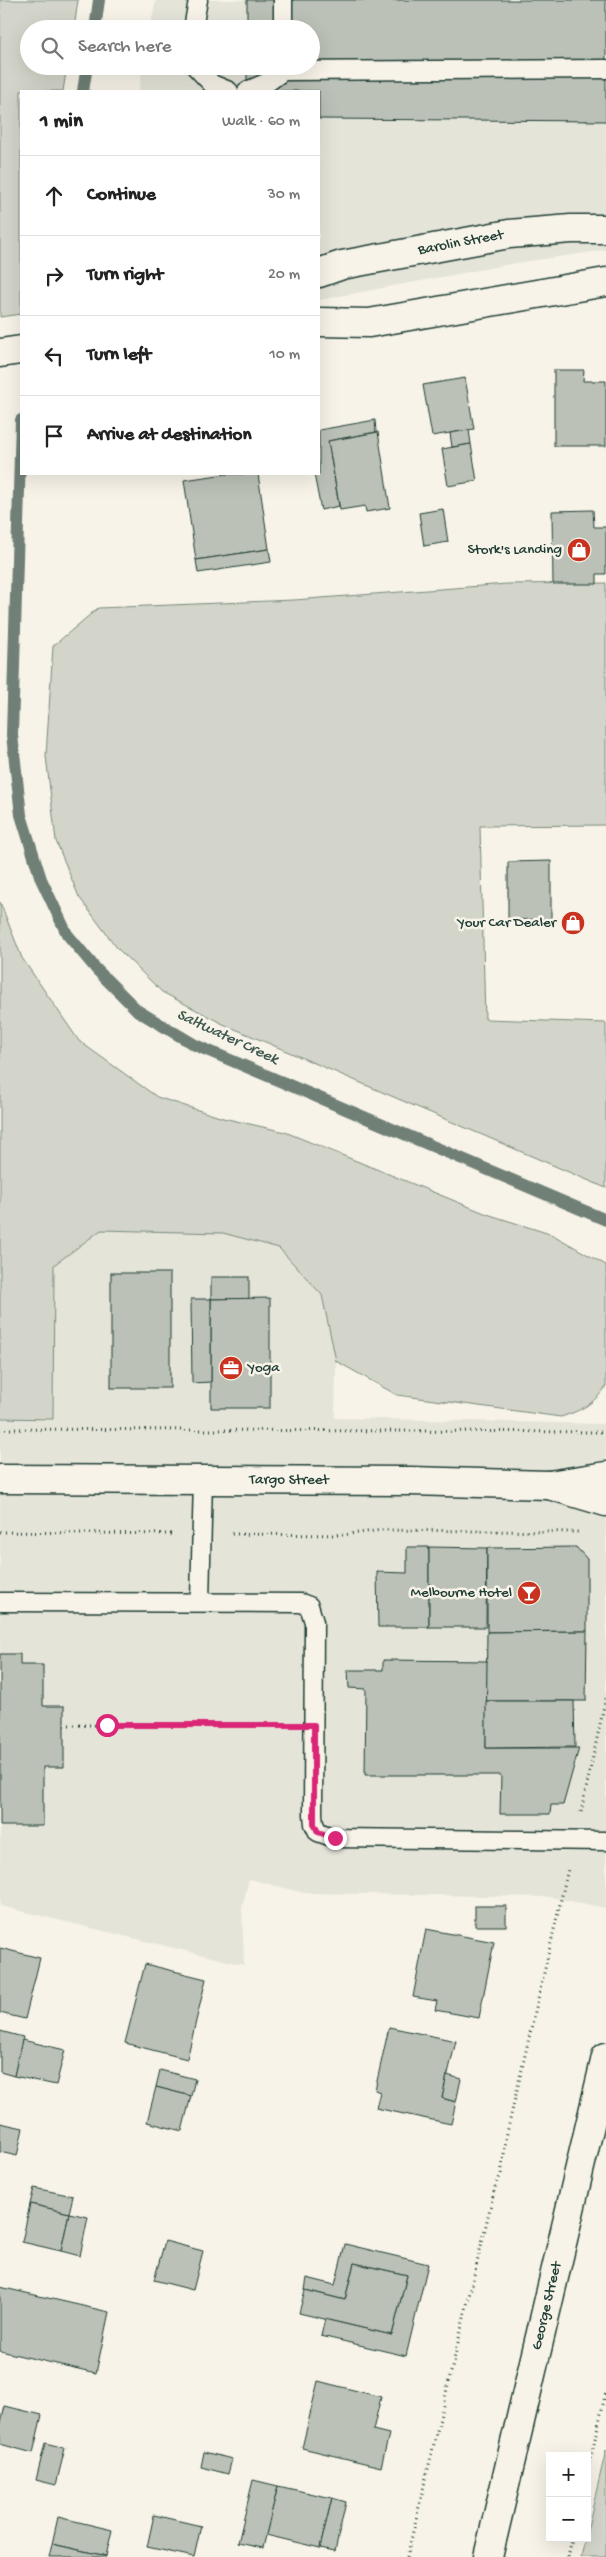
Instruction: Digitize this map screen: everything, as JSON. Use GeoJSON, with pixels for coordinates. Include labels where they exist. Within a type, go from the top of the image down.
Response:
{"type":"FeatureCollection","features":[{"type":"Feature","properties":{"kind":"street","name":"Barolin Street"},"geometry":{"type":"LineString","coordinates":[[320,273],[342,264],[509,234],[571,229],[606,229]]}},
{"type":"Feature","properties":{"kind":"street"},"geometry":{"type":"LineString","coordinates":[[320,322],[369,323],[606,282]]}},
{"type":"Feature","properties":{"kind":"street"},"geometry":{"type":"LineString","coordinates":[[0,353],[20,350]]}},
{"type":"Feature","properties":{"kind":"street","name":"Targo Street"},"geometry":{"type":"LineString","coordinates":[[0,1479],[410,1481],[548,1485],[606,1476]]}},
{"type":"Feature","properties":{"kind":"street","name":"Targo Street"},"geometry":{"type":"LineString","coordinates":[[548,1485],[606,1502]]}},
{"type":"Feature","properties":{"kind":"street","name":"George Street"},"geometry":{"type":"LineString","coordinates":[[488,2557],[606,2057]]}},
{"type":"Feature","properties":{"kind":"lane"},"geometry":{"type":"LineString","coordinates":[[195,20],[198,0]]}},
{"type":"Feature","properties":{"kind":"lane"},"geometry":{"type":"LineString","coordinates":[[283,0],[283,20]]}},
{"type":"Feature","properties":{"kind":"lane"},"geometry":{"type":"LineString","coordinates":[[320,68],[606,69]]}},
{"type":"Feature","properties":{"kind":"lane"},"geometry":{"type":"LineString","coordinates":[[204,75],[212,84],[227,90]]}},
{"type":"Feature","properties":{"kind":"lane"},"geometry":{"type":"LineString","coordinates":[[249,90],[268,82],[276,75]]}},
{"type":"Feature","properties":{"kind":"lane"},"geometry":{"type":"LineString","coordinates":[[200,1601],[202,1479]]}},
{"type":"Feature","properties":{"kind":"lane"},"geometry":{"type":"LineString","coordinates":[[0,1602],[294,1602],[309,1606],[314,1622],[314,1824],[318,1832],[327,1836],[606,1842]]}},
{"type":"Feature","properties":{"kind":"path"},"geometry":{"type":"LineString","coordinates":[[0,1429],[606,1432]]}},
{"type":"Feature","properties":{"kind":"path"},"geometry":{"type":"LineString","coordinates":[[0,1532],[342,1535],[382,1530],[586,1532]]}},
{"type":"Feature","properties":{"kind":"path"},"geometry":{"type":"LineString","coordinates":[[407,2557],[494,2192],[501,2175],[507,2133],[606,1697]]}},
{"type":"Feature","properties":{"kind":"path"},"geometry":{"type":"LineString","coordinates":[[64,1725],[314,1725]]}},
{"type":"Feature","properties":{"kind":"path"},"geometry":{"type":"LineString","coordinates":[[591,2456],[606,2392]]}},
{"type":"Feature","properties":{"kind":"path"},"geometry":{"type":"LineString","coordinates":[[568,2557],[571,2542]]}},
{"type":"Feature","properties":{"kind":"shaded area"},"geometry":{"type":"Polygon","coordinates":[[[0,0],[78,0],[75,20],[20,20],[20,75],[66,75],[63,90],[20,90],[20,314],[0,317],[0,0]]]}},
{"type":"Feature","properties":{"kind":"shaded area"},"geometry":{"type":"Polygon","coordinates":[[[156,0],[606,0],[606,250],[516,263],[320,300],[320,90],[139,90],[142,75],[320,75],[320,20],[152,20],[156,0]]]}},
{"type":"Feature","properties":{"kind":"shaded area"},"geometry":{"type":"Polygon","coordinates":[[[606,583],[606,825],[480,826],[485,1019],[606,1023],[606,1188],[221,1023],[162,992],[117,948],[79,897],[56,841],[46,756],[53,646],[98,608],[294,600],[507,584],[606,583]]]}},
{"type":"Feature","properties":{"kind":"shaded area"},"geometry":{"type":"Polygon","coordinates":[[[0,902],[22,958],[79,1041],[157,1097],[223,1118],[285,1132],[487,1214],[553,1235],[606,1265],[606,1387],[586,1406],[561,1417],[397,1395],[336,1361],[322,1295],[279,1248],[223,1233],[101,1230],[54,1265],[53,1419],[0,1418],[0,902]]]}},
{"type":"Feature","properties":{"kind":"shaded area"},"geometry":{"type":"Polygon","coordinates":[[[101,1230],[223,1233],[279,1248],[322,1295],[336,1361],[335,1418],[606,1424],[606,1908],[549,1897],[304,1893],[249,1879],[242,1907],[244,1965],[0,1906],[0,1418],[53,1419],[54,1265],[101,1230]]]}},
{"type":"Feature","properties":{"kind":"shaded area"},"geometry":{"type":"Polygon","coordinates":[[[606,2450],[606,2557],[581,2557],[585,2542],[591,2542],[591,2514],[606,2450]]]}},
{"type":"Feature","properties":{"kind":"building"},"geometry":{"type":"Polygon","coordinates":[[[247,0],[606,0],[606,121],[320,119],[320,90],[247,90],[247,75],[320,75],[320,20],[247,20],[247,0]]]}},
{"type":"Feature","properties":{"kind":"building"},"geometry":{"type":"Polygon","coordinates":[[[554,370],[584,370],[583,381],[606,381],[606,446],[554,446],[554,370]]]}},
{"type":"Feature","properties":{"kind":"building"},"geometry":{"type":"Polygon","coordinates":[[[465,378],[474,429],[432,436],[423,385],[465,378]]]}},
{"type":"Feature","properties":{"kind":"building"},"geometry":{"type":"Polygon","coordinates":[[[375,420],[376,432],[328,441],[339,506],[321,510],[314,475],[320,475],[320,430],[375,420]]]}},
{"type":"Feature","properties":{"kind":"building"},"geometry":{"type":"Polygon","coordinates":[[[469,430],[471,444],[452,447],[450,433],[469,430]]]}},
{"type":"Feature","properties":{"kind":"building"},"geometry":{"type":"Polygon","coordinates":[[[378,432],[390,508],[366,512],[365,506],[340,510],[328,441],[378,432]]]}},
{"type":"Feature","properties":{"kind":"building"},"geometry":{"type":"Polygon","coordinates":[[[471,444],[477,481],[448,486],[442,449],[471,444]]]}},
{"type":"Feature","properties":{"kind":"building"},"geometry":{"type":"Polygon","coordinates":[[[219,475],[258,475],[269,549],[196,560],[184,480],[219,475]]]}},
{"type":"Feature","properties":{"kind":"building"},"geometry":{"type":"Polygon","coordinates":[[[443,509],[448,542],[424,546],[419,513],[443,509]]]}},
{"type":"Feature","properties":{"kind":"building","name":"Stork's Landing"},"geometry":{"type":"Polygon","coordinates":[[[593,510],[594,527],[606,527],[606,574],[597,574],[597,584],[553,584],[552,511],[593,510]]]}},
{"type":"Feature","properties":{"kind":"building"},"geometry":{"type":"Polygon","coordinates":[[[269,549],[271,562],[198,573],[196,560],[269,549]]]}},
{"type":"Feature","properties":{"kind":"building"},"geometry":{"type":"Polygon","coordinates":[[[551,861],[551,919],[508,920],[508,862],[551,861]]]}},
{"type":"Feature","properties":{"kind":"building"},"geometry":{"type":"Polygon","coordinates":[[[111,1273],[170,1273],[170,1388],[111,1388],[111,1273]]]}},
{"type":"Feature","properties":{"kind":"building"},"geometry":{"type":"Polygon","coordinates":[[[211,1277],[249,1277],[249,1299],[211,1299],[211,1277]]]}},
{"type":"Feature","properties":{"kind":"building"},"geometry":{"type":"Polygon","coordinates":[[[270,1298],[270,1408],[211,1408],[211,1299],[270,1298]]]}},
{"type":"Feature","properties":{"kind":"building"},"geometry":{"type":"Polygon","coordinates":[[[191,1299],[211,1299],[211,1382],[192,1383],[191,1299]]]}},
{"type":"Feature","properties":{"kind":"building"},"geometry":{"type":"Polygon","coordinates":[[[407,1547],[429,1547],[429,1627],[378,1627],[377,1572],[407,1573],[407,1547]]]}},
{"type":"Feature","properties":{"kind":"building"},"geometry":{"type":"Polygon","coordinates":[[[429,1547],[487,1548],[486,1627],[429,1627],[429,1547]]]}},
{"type":"Feature","properties":{"kind":"building"},"geometry":{"type":"Polygon","coordinates":[[[576,1547],[587,1559],[587,1631],[487,1632],[487,1548],[576,1547]]]}},
{"type":"Feature","properties":{"kind":"building"},"geometry":{"type":"Polygon","coordinates":[[[587,1631],[586,1701],[486,1701],[487,1632],[587,1631]]]}},
{"type":"Feature","properties":{"kind":"building"},"geometry":{"type":"Polygon","coordinates":[[[0,1654],[20,1654],[20,1665],[43,1665],[43,1706],[64,1706],[64,1767],[43,1767],[43,1826],[0,1826],[0,1654]]]}},
{"type":"Feature","properties":{"kind":"building"},"geometry":{"type":"Polygon","coordinates":[[[383,1660],[487,1661],[486,1748],[579,1748],[563,1805],[551,1805],[550,1814],[500,1814],[501,1775],[365,1775],[366,1689],[349,1688],[348,1670],[383,1670],[383,1660]]]}},
{"type":"Feature","properties":{"kind":"building"},"geometry":{"type":"Polygon","coordinates":[[[486,1701],[574,1701],[575,1747],[486,1748],[486,1701]]]}},
{"type":"Feature","properties":{"kind":"building"},"geometry":{"type":"Polygon","coordinates":[[[475,1906],[506,1906],[506,1926],[475,1926],[475,1906]]]}},
{"type":"Feature","properties":{"kind":"building"},"geometry":{"type":"Polygon","coordinates":[[[426,1929],[494,1942],[479,2018],[435,2010],[437,2001],[413,1997],[426,1929]]]}},
{"type":"Feature","properties":{"kind":"building"},"geometry":{"type":"Polygon","coordinates":[[[0,1948],[40,1958],[25,2019],[0,2013],[0,1948]]]}},
{"type":"Feature","properties":{"kind":"building"},"geometry":{"type":"Polygon","coordinates":[[[145,1964],[206,1979],[187,2059],[125,2043],[145,1964]]]}},
{"type":"Feature","properties":{"kind":"building"},"geometry":{"type":"Polygon","coordinates":[[[389,2027],[456,2041],[442,2098],[456,2102],[451,2124],[376,2108],[380,2092],[375,2090],[389,2027]]]}},
{"type":"Feature","properties":{"kind":"building"},"geometry":{"type":"Polygon","coordinates":[[[0,2031],[23,2037],[14,2076],[0,2072],[0,2031]]]}},
{"type":"Feature","properties":{"kind":"building"},"geometry":{"type":"Polygon","coordinates":[[[22,2040],[65,2050],[56,2085],[14,2076],[22,2040]]]}},
{"type":"Feature","properties":{"kind":"building"},"geometry":{"type":"Polygon","coordinates":[[[160,2070],[195,2079],[191,2096],[156,2087],[160,2070]]]}},
{"type":"Feature","properties":{"kind":"building"},"geometry":{"type":"Polygon","coordinates":[[[447,2075],[461,2079],[456,2102],[442,2098],[447,2075]]]}},
{"type":"Feature","properties":{"kind":"building"},"geometry":{"type":"Polygon","coordinates":[[[156,2087],[191,2096],[182,2131],[147,2122],[156,2087]]]}},
{"type":"Feature","properties":{"kind":"building"},"geometry":{"type":"Polygon","coordinates":[[[0,2123],[23,2128],[17,2156],[0,2152],[0,2123]]]}},
{"type":"Feature","properties":{"kind":"building"},"geometry":{"type":"Polygon","coordinates":[[[34,2188],[73,2196],[69,2213],[30,2204],[34,2188]]]}},
{"type":"Feature","properties":{"kind":"building"},"geometry":{"type":"Polygon","coordinates":[[[30,2204],[69,2213],[61,2251],[22,2242],[30,2204]]]}},
{"type":"Feature","properties":{"kind":"building"},"geometry":{"type":"Polygon","coordinates":[[[69,2213],[88,2217],[80,2256],[61,2251],[69,2213]]]}},
{"type":"Feature","properties":{"kind":"building"},"geometry":{"type":"Polygon","coordinates":[[[165,2241],[203,2251],[193,2290],[154,2280],[165,2241]]]}},
{"type":"Feature","properties":{"kind":"building"},"geometry":{"type":"Polygon","coordinates":[[[345,2244],[428,2264],[406,2356],[321,2336],[325,2319],[392,2335],[407,2275],[354,2263],[345,2300],[305,2290],[307,2278],[335,2285],[345,2244]]]}},
{"type":"Feature","properties":{"kind":"building"},"geometry":{"type":"Polygon","coordinates":[[[354,2263],[407,2275],[392,2335],[299,2313],[305,2290],[345,2300],[354,2263]]]}},
{"type":"Feature","properties":{"kind":"building"},"geometry":{"type":"Polygon","coordinates":[[[0,2287],[109,2312],[96,2373],[0,2351],[0,2287]]]}},
{"type":"Feature","properties":{"kind":"building"},"geometry":{"type":"Polygon","coordinates":[[[318,2381],[381,2397],[373,2430],[389,2434],[381,2467],[302,2448],[318,2381]]]}},
{"type":"Feature","properties":{"kind":"building"},"geometry":{"type":"Polygon","coordinates":[[[5,2406],[42,2415],[33,2453],[0,2444],[0,2428],[5,2406]]]}},
{"type":"Feature","properties":{"kind":"building"},"geometry":{"type":"Polygon","coordinates":[[[45,2443],[65,2448],[56,2485],[36,2480],[45,2443]]]}},
{"type":"Feature","properties":{"kind":"building"},"geometry":{"type":"Polygon","coordinates":[[[204,2452],[232,2459],[228,2474],[201,2467],[204,2452]]]}},
{"type":"Feature","properties":{"kind":"building"},"geometry":{"type":"Polygon","coordinates":[[[253,2480],[278,2486],[263,2548],[238,2543],[253,2480]]]}},
{"type":"Feature","properties":{"kind":"building"},"geometry":{"type":"Polygon","coordinates":[[[278,2486],[332,2498],[320,2548],[266,2535],[278,2486]]]}},
{"type":"Feature","properties":{"kind":"building"},"geometry":{"type":"Polygon","coordinates":[[[332,2498],[346,2502],[335,2551],[320,2548],[332,2498]]]}},
{"type":"Feature","properties":{"kind":"building"},"geometry":{"type":"Polygon","coordinates":[[[154,2515],[201,2526],[194,2557],[147,2547],[154,2515]]]}},
{"type":"Feature","properties":{"kind":"building"},"geometry":{"type":"Polygon","coordinates":[[[58,2517],[112,2530],[106,2556],[52,2544],[58,2517]]]}},
{"type":"Feature","properties":{"kind":"building"},"geometry":{"type":"Polygon","coordinates":[[[52,2544],[106,2556],[106,2557],[49,2557],[52,2544]]]}},
{"type":"Feature","properties":{"kind":"waterway","name":"Saltwater Creek"},"geometry":{"type":"LineString","coordinates":[[96,20],[99,0]]}},
{"type":"Feature","properties":{"kind":"waterway","name":"Saltwater Creek"},"geometry":{"type":"LineString","coordinates":[[83,90],[86,75]]}},
{"type":"Feature","properties":{"kind":"waterway","name":"Saltwater Creek"},"geometry":{"type":"LineString","coordinates":[[20,455],[12,735],[21,815],[41,879],[67,934],[97,970],[138,1011],[195,1045],[606,1220]]}},
{"type":"Feature","properties":{"kind":"place","name":"Stork's Landing"},"geometry":{"type":"Point","coordinates":[579,550]}},
{"type":"Feature","properties":{"kind":"place","name":"Your Car Dealer"},"geometry":{"type":"Point","coordinates":[573,923]}},
{"type":"Feature","properties":{"kind":"place","name":"Yoga"},"geometry":{"type":"Point","coordinates":[231,1368]}},
{"type":"Feature","properties":{"kind":"place","name":"Melbourne Hotel"},"geometry":{"type":"Point","coordinates":[529,1593]}},
{"type":"Feature","properties":{"kind":"route"},"geometry":{"type":"LineString","coordinates":[[107,1725],[314,1725],[314,1824],[318,1832],[335,1838]]}}]}
